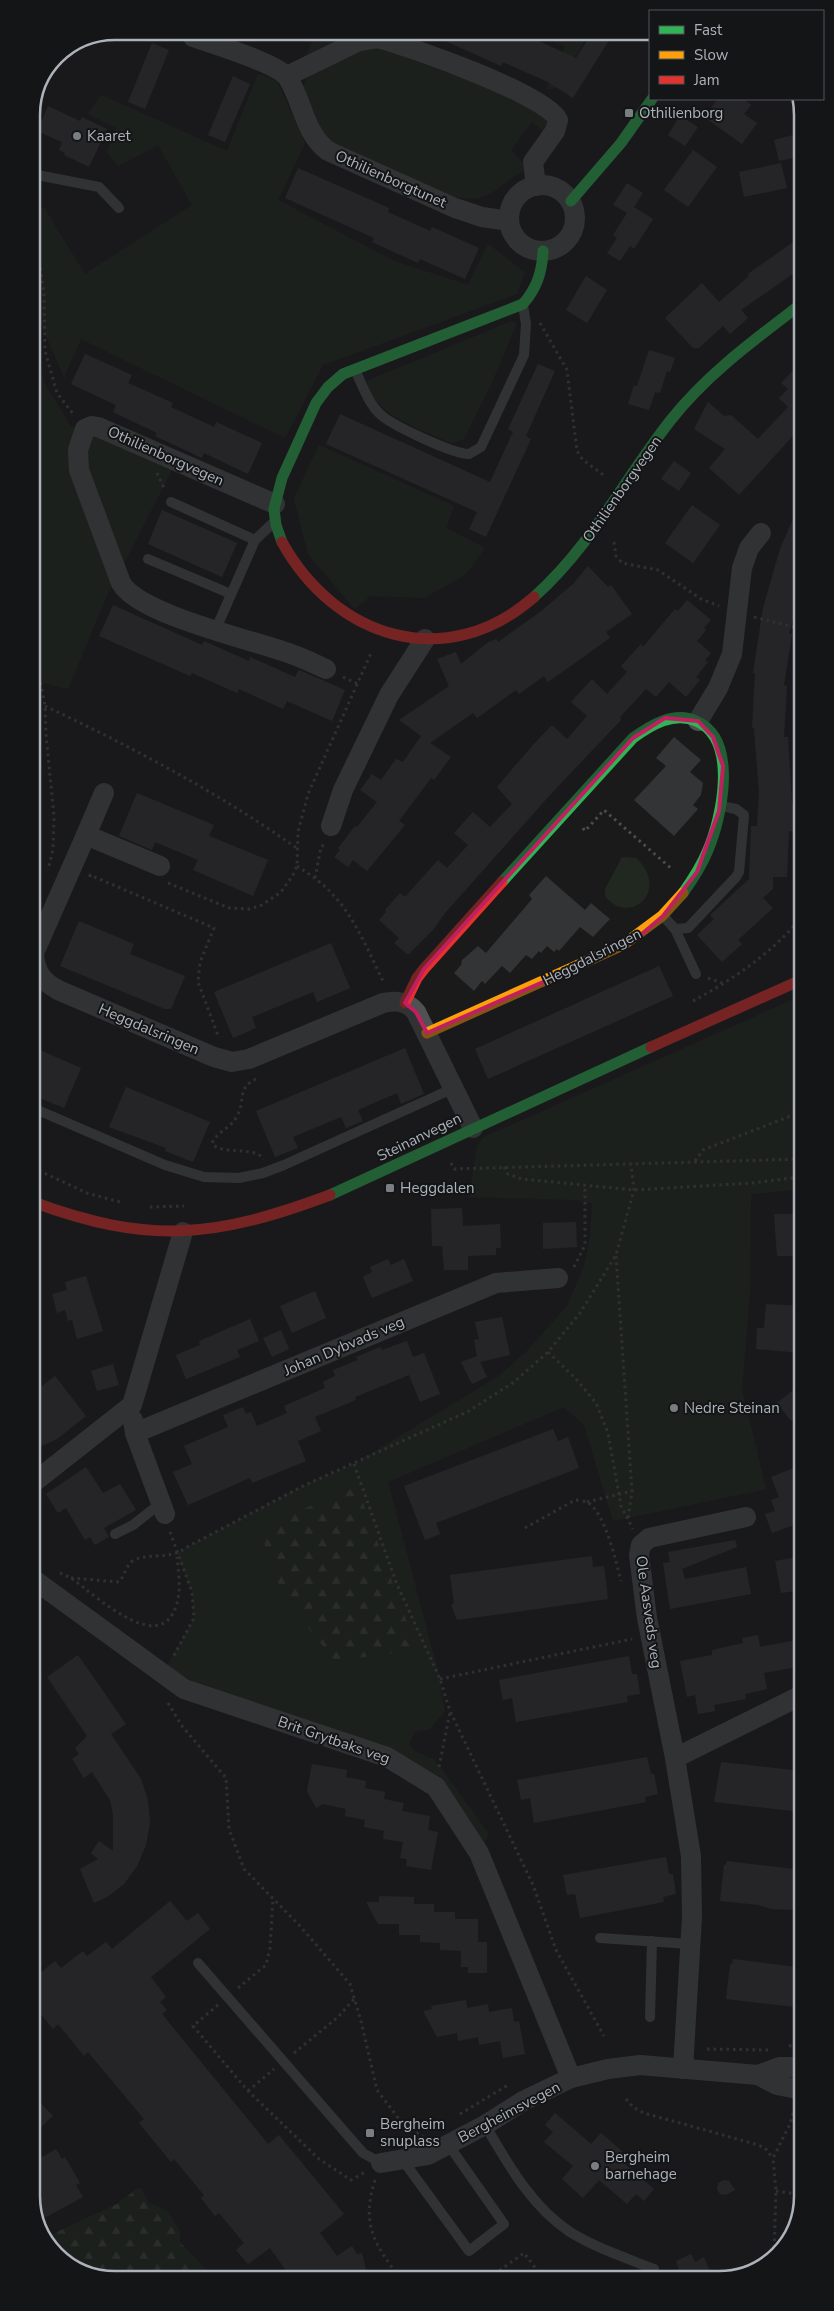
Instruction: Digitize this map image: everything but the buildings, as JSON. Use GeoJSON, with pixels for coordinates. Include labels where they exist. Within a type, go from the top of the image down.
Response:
{"type":"FeatureCollection","features":[{"type":"Feature","properties":{"kind":"street"},"geometry":{"type":"LineString","coordinates":[[204,40],[270,65],[287,76],[359,41],[365,40]]}},
{"type":"Feature","properties":{"kind":"street"},"geometry":{"type":"LineString","coordinates":[[383,40],[511,88],[547,108],[556,116],[558,120],[555,132],[533,162],[536,186]]}},
{"type":"Feature","properties":{"kind":"street","name":"Othilienborgtunet"},"geometry":{"type":"LineString","coordinates":[[287,76],[313,136],[328,151],[462,210],[482,217],[510,221]]}},
{"type":"Feature","properties":{"kind":"street"},"geometry":{"type":"LineString","coordinates":[[571,201],[620,143],[651,100]]}},
{"type":"Feature","properties":{"kind":"street"},"geometry":{"type":"LineString","coordinates":[[547,185],[556,188],[571,201],[576,217],[572,233],[560,245],[543,251],[524,245],[512,231],[510,211],[519,194],[536,186],[547,185]]}},
{"type":"Feature","properties":{"kind":"street"},"geometry":{"type":"LineString","coordinates":[[275,513],[290,461],[320,396],[332,381],[354,369],[523,304],[530,297],[540,278],[543,251]]}},
{"type":"Feature","properties":{"kind":"street","name":"Othilienborgvegen"},"geometry":{"type":"LineString","coordinates":[[85,428],[92,426],[110,431],[275,513],[280,538],[292,559],[316,590],[343,613],[380,632],[396,636],[425,639],[461,635],[478,629],[516,609],[560,572],[602,521],[672,417],[733,356],[794,310]]}},
{"type":"Feature","properties":{"kind":"street"},"geometry":{"type":"LineString","coordinates":[[85,428],[78,450],[79,470],[125,590],[139,601],[215,631],[291,654],[326,669]]}},
{"type":"Feature","properties":{"kind":"street"},"geometry":{"type":"LineString","coordinates":[[473,1128],[416,1012],[399,1002],[424,970],[618,752],[644,728],[666,718],[689,718],[698,721],[718,688],[732,654],[742,568],[750,548],[761,533]]}},
{"type":"Feature","properties":{"kind":"street"},"geometry":{"type":"LineString","coordinates":[[331,826],[343,790],[389,695],[425,639]]}},
{"type":"Feature","properties":{"kind":"street","name":"Heggdalsringen"},"geometry":{"type":"LineString","coordinates":[[427,1033],[623,945],[643,933],[663,916],[689,883],[707,851],[720,806],[723,766],[720,751],[714,737],[698,721]]}},
{"type":"Feature","properties":{"kind":"street","name":"Heggdalsringen"},"geometry":{"type":"LineString","coordinates":[[40,939],[104,793]]}},
{"type":"Feature","properties":{"kind":"street"},"geometry":{"type":"LineString","coordinates":[[86,835],[160,866]]}},
{"type":"Feature","properties":{"kind":"street","name":"Heggdalsringen"},"geometry":{"type":"LineString","coordinates":[[40,976],[58,990],[214,1057],[232,1062],[248,1059],[399,1002]]}},
{"type":"Feature","properties":{"kind":"street","name":"Steinanvegen"},"geometry":{"type":"LineString","coordinates":[[40,1204],[110,1226],[155,1232],[183,1232],[243,1222],[293,1209],[340,1192],[473,1128],[794,983]]}},
{"type":"Feature","properties":{"kind":"street"},"geometry":{"type":"LineString","coordinates":[[163,1509],[135,1433],[132,1405],[183,1232]]}},
{"type":"Feature","properties":{"kind":"street","name":"Johan Dybvads veg"},"geometry":{"type":"LineString","coordinates":[[135,1433],[496,1282],[558,1278]]}},
{"type":"Feature","properties":{"kind":"street"},"geometry":{"type":"LineString","coordinates":[[40,1477],[132,1405]]}},
{"type":"Feature","properties":{"kind":"street","name":"Ole Aasveds veg"},"geometry":{"type":"LineString","coordinates":[[683,2069],[693,1882],[691,1856],[675,1758],[650,1635],[639,1556],[640,1545],[649,1538],[746,1517]]}},
{"type":"Feature","properties":{"kind":"street","name":"Brit Grytbaks veg"},"geometry":{"type":"LineString","coordinates":[[40,1584],[184,1689],[387,1757],[436,1787],[480,1853],[572,2078]]}},
{"type":"Feature","properties":{"kind":"street"},"geometry":{"type":"LineString","coordinates":[[675,1758],[794,1699]]}},
{"type":"Feature","properties":{"kind":"street","name":"Bergheimsvegen"},"geometry":{"type":"LineString","coordinates":[[381,2162],[428,2155],[485,2125],[523,2101],[572,2078],[608,2069],[640,2065],[758,2075],[794,2094]]}},
{"type":"Feature","properties":{"kind":"street","name":"Bergheimsvegen"},"geometry":{"type":"LineString","coordinates":[[758,2075],[780,2067],[794,2067]]}},
{"type":"Feature","properties":{"kind":"lane"},"geometry":{"type":"LineString","coordinates":[[40,176],[100,187],[120,208]]}},
{"type":"Feature","properties":{"kind":"lane"},"geometry":{"type":"LineString","coordinates":[[354,369],[371,402],[386,420],[461,454],[476,451],[480,447],[524,355],[526,324],[523,304]]}},
{"type":"Feature","properties":{"kind":"lane"},"geometry":{"type":"LineString","coordinates":[[171,502],[255,540]]}},
{"type":"Feature","properties":{"kind":"lane"},"geometry":{"type":"LineString","coordinates":[[215,631],[255,540],[275,513]]}},
{"type":"Feature","properties":{"kind":"lane"},"geometry":{"type":"LineString","coordinates":[[148,559],[231,594]]}},
{"type":"Feature","properties":{"kind":"lane"},"geometry":{"type":"LineString","coordinates":[[675,929],[688,928],[736,878],[739,872],[744,815],[741,811],[720,806]]}},
{"type":"Feature","properties":{"kind":"lane"},"geometry":{"type":"LineString","coordinates":[[663,916],[675,929],[696,974]]}},
{"type":"Feature","properties":{"kind":"lane"},"geometry":{"type":"LineString","coordinates":[[40,1111],[188,1173],[219,1179],[239,1178],[268,1171],[454,1088]]}},
{"type":"Feature","properties":{"kind":"lane"},"geometry":{"type":"LineString","coordinates":[[115,1534],[163,1509]]}},
{"type":"Feature","properties":{"kind":"lane"},"geometry":{"type":"LineString","coordinates":[[600,1938],[690,1944]]}},
{"type":"Feature","properties":{"kind":"lane"},"geometry":{"type":"LineString","coordinates":[[650,2017],[652,1941]]}},
{"type":"Feature","properties":{"kind":"lane"},"geometry":{"type":"LineString","coordinates":[[198,1963],[363,2153],[381,2162]]}},
{"type":"Feature","properties":{"kind":"lane"},"geometry":{"type":"LineString","coordinates":[[485,2125],[512,2171],[545,2212],[569,2231],[599,2247],[654,2269]]}},
{"type":"Feature","properties":{"kind":"lane"},"geometry":{"type":"LineString","coordinates":[[402,2159],[469,2251],[504,2224],[448,2144]]}},
{"type":"Feature","properties":{"kind":"path"},"geometry":{"type":"LineString","coordinates":[[40,266],[44,294],[45,351],[57,394],[85,428]]}},
{"type":"Feature","properties":{"kind":"path"},"geometry":{"type":"LineString","coordinates":[[523,304],[536,315],[567,370],[577,451],[583,460],[607,477]]}},
{"type":"Feature","properties":{"kind":"path"},"geometry":{"type":"LineString","coordinates":[[157,473],[171,502]]}},
{"type":"Feature","properties":{"kind":"path"},"geometry":{"type":"LineString","coordinates":[[602,521],[612,532],[616,556],[622,563],[658,570],[701,599],[738,612],[794,627]]}},
{"type":"Feature","properties":{"kind":"path"},"geometry":{"type":"LineString","coordinates":[[160,866],[165,881],[229,908],[250,909],[273,900],[288,884],[297,866],[298,832],[308,794],[380,632]]}},
{"type":"Feature","properties":{"kind":"path"},"geometry":{"type":"LineString","coordinates":[[40,680],[45,706],[54,834],[46,874]]}},
{"type":"Feature","properties":{"kind":"path"},"geometry":{"type":"LineString","coordinates":[[45,706],[131,748],[233,806],[298,849]]}},
{"type":"Feature","properties":{"kind":"path"},"geometry":{"type":"LineString","coordinates":[[564,812],[586,831],[604,810],[689,883]]}},
{"type":"Feature","properties":{"kind":"path"},"geometry":{"type":"LineString","coordinates":[[315,878],[321,848],[329,839],[331,826]]}},
{"type":"Feature","properties":{"kind":"path"},"geometry":{"type":"LineString","coordinates":[[297,866],[315,878],[337,899],[399,1002]]}},
{"type":"Feature","properties":{"kind":"path"},"geometry":{"type":"LineString","coordinates":[[87,882],[90,875],[214,928],[198,973],[198,982],[218,1033],[218,1047],[214,1057]]}},
{"type":"Feature","properties":{"kind":"path"},"geometry":{"type":"LineString","coordinates":[[688,1004],[722,986],[742,971],[794,924]]}},
{"type":"Feature","properties":{"kind":"path"},"geometry":{"type":"LineString","coordinates":[[259,1077],[245,1086],[238,1116],[212,1142],[217,1147],[259,1154],[263,1158],[268,1171]]}},
{"type":"Feature","properties":{"kind":"path"},"geometry":{"type":"LineString","coordinates":[[694,1162],[703,1150],[794,1115]]}},
{"type":"Feature","properties":{"kind":"path"},"geometry":{"type":"LineString","coordinates":[[454,1169],[794,1159]]}},
{"type":"Feature","properties":{"kind":"path"},"geometry":{"type":"LineString","coordinates":[[177,1554],[178,1592],[173,1612],[165,1623],[154,1628],[136,1624],[71,1578],[119,1582],[125,1576],[128,1566],[134,1560],[177,1554],[187,1546],[303,1486],[469,1411],[514,1382],[548,1352],[580,1313],[616,1255],[634,1190],[631,1164]]}},
{"type":"Feature","properties":{"kind":"path"},"geometry":{"type":"LineString","coordinates":[[504,1167],[508,1174],[522,1179],[634,1190],[752,1184],[794,1178]]}},
{"type":"Feature","properties":{"kind":"path"},"geometry":{"type":"LineString","coordinates":[[558,1278],[573,1268],[585,1245],[586,1185]]}},
{"type":"Feature","properties":{"kind":"path"},"geometry":{"type":"LineString","coordinates":[[616,1255],[632,1491],[628,1520]]}},
{"type":"Feature","properties":{"kind":"path"},"geometry":{"type":"LineString","coordinates":[[548,1352],[576,1379],[596,1403],[608,1432],[621,1506],[640,1545]]}},
{"type":"Feature","properties":{"kind":"path"},"geometry":{"type":"LineString","coordinates":[[354,1464],[396,1582],[440,1679],[450,1711],[532,1885],[556,1950],[604,2036]]}},
{"type":"Feature","properties":{"kind":"path"},"geometry":{"type":"LineString","coordinates":[[525,1528],[575,1500],[587,1502],[632,1491]]}},
{"type":"Feature","properties":{"kind":"path"},"geometry":{"type":"LineString","coordinates":[[587,1502],[598,1514],[615,1556],[623,1590]]}},
{"type":"Feature","properties":{"kind":"path"},"geometry":{"type":"LineString","coordinates":[[163,1509],[177,1554],[192,1592],[194,1618],[163,1673],[161,1690],[182,1726],[226,1778],[228,1828],[244,1869],[300,1926],[350,1984],[377,2090],[402,2123]]}},
{"type":"Feature","properties":{"kind":"path"},"geometry":{"type":"LineString","coordinates":[[440,1679],[650,1635]]}},
{"type":"Feature","properties":{"kind":"path"},"geometry":{"type":"LineString","coordinates":[[436,1787],[450,1711]]}},
{"type":"Feature","properties":{"kind":"path"},"geometry":{"type":"LineString","coordinates":[[274,1899],[270,1948],[266,1965],[193,2026],[248,2091],[319,2159],[351,2180],[381,2162]]}},
{"type":"Feature","properties":{"kind":"path"},"geometry":{"type":"LineString","coordinates":[[308,2042],[338,2017],[354,2000]]}},
{"type":"Feature","properties":{"kind":"path"},"geometry":{"type":"LineString","coordinates":[[626,2099],[633,2107],[644,2113],[765,2148],[773,2158]]}},
{"type":"Feature","properties":{"kind":"path"},"geometry":{"type":"LineString","coordinates":[[774,2246],[776,2191],[773,2158],[794,2112]]}},
{"type":"Feature","properties":{"kind":"path"},"geometry":{"type":"LineString","coordinates":[[381,2162],[372,2191],[369,2218],[372,2235],[381,2253],[395,2271]]}},
{"type":"Feature","properties":{"kind":"path"},"geometry":{"type":"LineString","coordinates":[[776,2191],[794,2194]]}},
{"type":"Feature","properties":{"kind":"path"},"geometry":{"type":"LineString","coordinates":[[499,2271],[524,2253],[537,2271]]}},
{"type":"Feature","properties":{"kind":"highlighted area"},"geometry":{"type":"Polygon","coordinates":[[[665,718],[698,721],[713,737],[723,766],[719,811],[697,872],[663,916],[643,933],[559,975],[427,1033],[416,1012],[405,1003],[424,969],[633,738],[665,718]]]}},
{"type":"Feature","properties":{"kind":"green space"},"geometry":{"type":"Polygon","coordinates":[[[313,40],[342,40],[304,60],[313,40]]]}},
{"type":"Feature","properties":{"kind":"green space"},"geometry":{"type":"Polygon","coordinates":[[[550,40],[586,40],[555,88],[546,90],[565,46],[550,40]]]}},
{"type":"Feature","properties":{"kind":"green space"},"geometry":{"type":"Polygon","coordinates":[[[379,46],[516,98],[546,120],[546,128],[543,131],[532,122],[511,150],[523,163],[523,171],[484,197],[475,199],[465,198],[452,196],[332,142],[323,134],[303,87],[307,76],[363,47],[379,46]]]}},
{"type":"Feature","properties":{"kind":"green space"},"geometry":{"type":"Polygon","coordinates":[[[258,74],[277,81],[305,143],[278,200],[394,261],[468,285],[488,244],[525,272],[517,294],[323,365],[285,438],[81,339],[64,377],[40,322],[40,209],[44,208],[85,274],[192,205],[158,145],[118,166],[107,152],[116,128],[88,114],[101,95],[227,151],[258,74]]]}},
{"type":"Feature","properties":{"kind":"green space"},"geometry":{"type":"Polygon","coordinates":[[[512,321],[517,323],[492,382],[464,439],[451,443],[414,427],[389,412],[378,403],[371,393],[367,381],[512,321]]]}},
{"type":"Feature","properties":{"kind":"green space"},"geometry":{"type":"Polygon","coordinates":[[[40,360],[44,383],[71,426],[172,470],[105,600],[68,689],[40,682],[40,360]]]}},
{"type":"Feature","properties":{"kind":"green space"},"geometry":{"type":"Polygon","coordinates":[[[319,445],[454,506],[446,528],[485,548],[465,575],[424,598],[370,596],[355,609],[308,554],[294,498],[319,445]]]}},
{"type":"Feature","properties":{"kind":"green space"},"geometry":{"type":"Polygon","coordinates":[[[622,857],[636,858],[646,870],[649,882],[648,893],[643,901],[635,906],[625,908],[615,905],[605,896],[605,889],[622,857]]]}},
{"type":"Feature","properties":{"kind":"green space"},"geometry":{"type":"Polygon","coordinates":[[[794,999],[794,1190],[751,1194],[750,1291],[742,1390],[766,1489],[613,1521],[584,1425],[564,1407],[388,1482],[440,1679],[445,1711],[430,1729],[415,1732],[409,1744],[415,1751],[435,1760],[489,1834],[479,1853],[436,1787],[163,1673],[194,1618],[192,1592],[177,1554],[303,1486],[354,1464],[499,1376],[528,1350],[567,1306],[584,1266],[590,1238],[592,1203],[578,1200],[469,1197],[477,1147],[482,1138],[794,999]]]}},
{"type":"Feature","properties":{"kind":"green space"},"geometry":{"type":"Polygon","coordinates":[[[356,1483],[417,1650],[335,1661],[283,1597],[260,1531],[356,1483]]]}},
{"type":"Feature","properties":{"kind":"green space"},"geometry":{"type":"Polygon","coordinates":[[[138,2188],[142,2189],[148,2202],[167,2211],[180,2231],[180,2242],[207,2271],[110,2271],[96,2268],[87,2265],[66,2252],[52,2234],[117,2204],[138,2188]]]}},
{"type":"Feature","properties":{"kind":"traffic: fast"},"geometry":{"type":"LineString","coordinates":[[571,201],[621,143],[651,100]]}},
{"type":"Feature","properties":{"kind":"traffic: fast"},"geometry":{"type":"LineString","coordinates":[[282,542],[276,525],[274,509],[282,478],[316,403],[328,387],[343,374],[523,304],[532,292],[538,279],[543,251]]}},
{"type":"Feature","properties":{"kind":"traffic: fast"},"geometry":{"type":"LineString","coordinates":[[534,597],[573,556],[684,404],[731,359],[794,309]]}},
{"type":"Feature","properties":{"kind":"traffic: fast"},"geometry":{"type":"LineString","coordinates":[[502,882],[633,738],[647,728],[663,721],[688,718],[709,730],[718,744],[722,761],[723,780],[722,799],[713,836],[703,861],[683,893]]}},
{"type":"Feature","properties":{"kind":"traffic: fast"},"geometry":{"type":"LineString","coordinates":[[330,1195],[651,1047]]}},
{"type":"Feature","properties":{"kind":"traffic: slow"},"geometry":{"type":"LineString","coordinates":[[427,1033],[623,945],[662,916],[683,893]]}},
{"type":"Feature","properties":{"kind":"traffic: jam"},"geometry":{"type":"LineString","coordinates":[[282,542],[304,575],[331,602],[362,622],[395,634],[430,639],[465,634],[500,621],[534,597]]}},
{"type":"Feature","properties":{"kind":"traffic: jam"},"geometry":{"type":"LineString","coordinates":[[405,1003],[417,978],[424,969],[502,882]]}},
{"type":"Feature","properties":{"kind":"traffic: jam"},"geometry":{"type":"LineString","coordinates":[[651,1047],[794,983]]}},
{"type":"Feature","properties":{"kind":"traffic: jam"},"geometry":{"type":"LineString","coordinates":[[40,1204],[74,1216],[112,1225],[148,1230],[182,1231],[251,1220],[330,1195]]}},
{"type":"Feature","properties":{"kind":"place","name":"Othilienborg"},"geometry":{"type":"Point","coordinates":[629,113]}},
{"type":"Feature","properties":{"kind":"place","name":"Kaaret"},"geometry":{"type":"Point","coordinates":[77,136]}},
{"type":"Feature","properties":{"kind":"place","name":"Heggdalen"},"geometry":{"type":"Point","coordinates":[390,1188]}},
{"type":"Feature","properties":{"kind":"place","name":"Nedre Steinan"},"geometry":{"type":"Point","coordinates":[674,1408]}},
{"type":"Feature","properties":{"kind":"place","name":"Bergheim snuplass"},"geometry":{"type":"Point","coordinates":[370,2133]}},
{"type":"Feature","properties":{"kind":"place","name":"Bergheim barnehage"},"geometry":{"type":"Point","coordinates":[595,2166]}}]}
